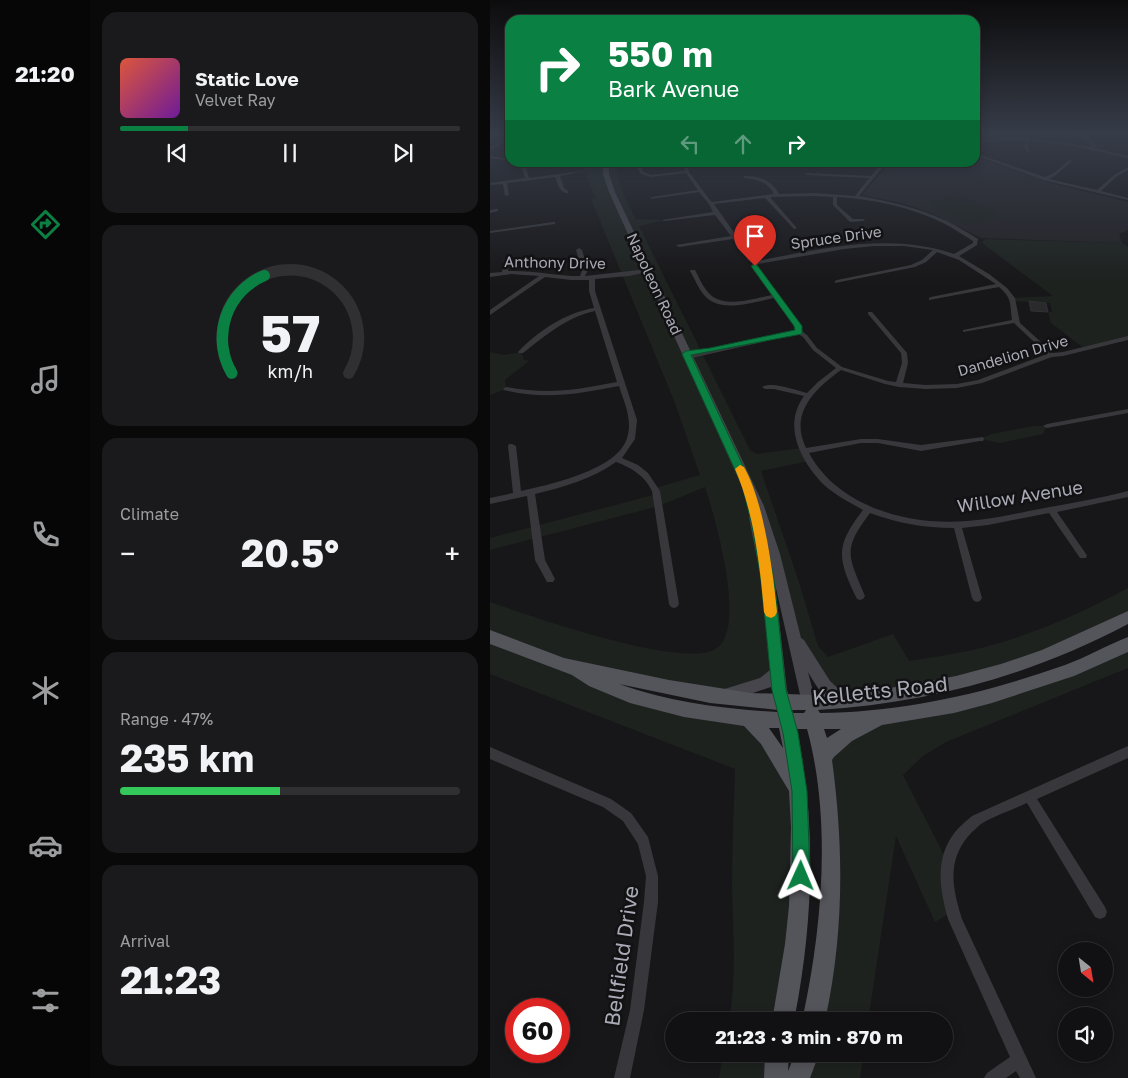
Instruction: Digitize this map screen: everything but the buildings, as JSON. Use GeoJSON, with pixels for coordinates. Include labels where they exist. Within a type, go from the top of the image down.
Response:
{"type":"FeatureCollection","features":[{"type":"Feature","properties":{"kind":"main road","name":"Napoleon Road"},"geometry":{"type":"LineString","coordinates":[[609,184],[758,506],[774,550],[808,702],[823,758],[830,826],[831,892],[825,955],[816,1012]]}},
{"type":"Feature","properties":{"kind":"main road","name":"Napoleon Road"},"geometry":{"type":"LineString","coordinates":[[747,485],[768,579],[778,673],[800,791],[801,876],[798,919],[784,1012]]}},
{"type":"Feature","properties":{"kind":"main road","name":"Kelletts Road"},"geometry":{"type":"LineString","coordinates":[[490,636],[574,668],[721,697],[808,702],[905,694],[980,677],[1045,655],[1128,618]]}},
{"type":"Feature","properties":{"kind":"main road"},"geometry":{"type":"LineString","coordinates":[[795,638],[825,686],[840,700]]}},
{"type":"Feature","properties":{"kind":"main road","name":"Kelletts Road"},"geometry":{"type":"LineString","coordinates":[[574,668],[591,679],[615,690],[642,699],[698,712],[749,719],[814,722],[879,718],[947,708],[992,697],[1081,666],[1128,644]]}},
{"type":"Feature","properties":{"kind":"main road"},"geometry":{"type":"LineString","coordinates":[[721,697],[764,683],[778,673]]}},
{"type":"Feature","properties":{"kind":"main road"},"geometry":{"type":"LineString","coordinates":[[823,758],[828,748],[835,742],[879,718]]}},
{"type":"Feature","properties":{"kind":"main road"},"geometry":{"type":"LineString","coordinates":[[749,719],[767,738],[800,791]]}},
{"type":"Feature","properties":{"kind":"main road"},"geometry":{"type":"LineString","coordinates":[[776,1078],[777,1062]]}},
{"type":"Feature","properties":{"kind":"main road"},"geometry":{"type":"LineString","coordinates":[[798,1078],[804,1062]]}},
{"type":"Feature","properties":{"kind":"street"},"geometry":{"type":"LineString","coordinates":[[505,184],[507,195]]}},
{"type":"Feature","properties":{"kind":"street"},"geometry":{"type":"LineString","coordinates":[[560,184],[566,192]]}},
{"type":"Feature","properties":{"kind":"street","name":"Dandelion Drive"},"geometry":{"type":"LineString","coordinates":[[695,184],[711,203],[716,213],[750,260],[755,263],[755,268],[798,326],[799,332],[820,354],[840,368],[877,381],[899,385],[926,388],[968,384],[1051,356],[1128,338]]}},
{"type":"Feature","properties":{"kind":"street"},"geometry":{"type":"LineString","coordinates":[[770,184],[777,194]]}},
{"type":"Feature","properties":{"kind":"street"},"geometry":{"type":"LineString","coordinates":[[856,197],[867,184]]}},
{"type":"Feature","properties":{"kind":"street"},"geometry":{"type":"LineString","coordinates":[[1067,184],[1128,199]]}},
{"type":"Feature","properties":{"kind":"street"},"geometry":{"type":"LineString","coordinates":[[1098,192],[1106,184]]}},
{"type":"Feature","properties":{"kind":"street"},"geometry":{"type":"LineString","coordinates":[[652,198],[700,191]]}},
{"type":"Feature","properties":{"kind":"street"},"geometry":{"type":"LineString","coordinates":[[711,203],[777,194],[835,195],[884,201],[922,212],[949,224],[979,242],[955,256]]}},
{"type":"Feature","properties":{"kind":"street"},"geometry":{"type":"LineString","coordinates":[[835,195],[835,205],[852,221],[863,220]]}},
{"type":"Feature","properties":{"kind":"street"},"geometry":{"type":"LineString","coordinates":[[766,196],[794,228]]}},
{"type":"Feature","properties":{"kind":"street"},"geometry":{"type":"LineString","coordinates":[[490,212],[496,210]]}},
{"type":"Feature","properties":{"kind":"street"},"geometry":{"type":"LineString","coordinates":[[664,220],[716,213]]}},
{"type":"Feature","properties":{"kind":"street"},"geometry":{"type":"LineString","coordinates":[[490,232],[553,223]]}},
{"type":"Feature","properties":{"kind":"street"},"geometry":{"type":"LineString","coordinates":[[679,245],[733,236]]}},
{"type":"Feature","properties":{"kind":"street","name":"Spruce Drive"},"geometry":{"type":"LineString","coordinates":[[755,263],[867,244],[899,244],[936,250],[974,265],[1000,285],[1013,301],[1015,321]]}},
{"type":"Feature","properties":{"kind":"street"},"geometry":{"type":"LineString","coordinates":[[579,250],[585,268],[582,278]]}},
{"type":"Feature","properties":{"kind":"street"},"geometry":{"type":"LineString","coordinates":[[838,282],[906,269],[922,262],[936,250]]}},
{"type":"Feature","properties":{"kind":"street"},"geometry":{"type":"LineString","coordinates":[[505,273],[506,261]]}},
{"type":"Feature","properties":{"kind":"street","name":"Anthony Drive"},"geometry":{"type":"LineString","coordinates":[[490,275],[527,272],[592,278],[648,271]]}},
{"type":"Feature","properties":{"kind":"street"},"geometry":{"type":"LineString","coordinates":[[693,271],[706,294],[716,300],[737,303],[776,296]]}},
{"type":"Feature","properties":{"kind":"street"},"geometry":{"type":"LineString","coordinates":[[490,314],[545,274]]}},
{"type":"Feature","properties":{"kind":"street"},"geometry":{"type":"LineString","coordinates":[[490,500],[588,476],[617,459],[629,444],[634,428],[591,288],[592,278]]}},
{"type":"Feature","properties":{"kind":"street"},"geometry":{"type":"LineString","coordinates":[[931,299],[1000,285]]}},
{"type":"Feature","properties":{"kind":"street"},"geometry":{"type":"LineString","coordinates":[[521,352],[562,320],[578,312],[597,308]]}},
{"type":"Feature","properties":{"kind":"street"},"geometry":{"type":"LineString","coordinates":[[870,312],[904,353],[905,363],[899,385]]}},
{"type":"Feature","properties":{"kind":"street"},"geometry":{"type":"LineString","coordinates":[[965,331],[1015,321],[1023,332],[1051,356]]}},
{"type":"Feature","properties":{"kind":"street"},"geometry":{"type":"LineString","coordinates":[[687,355],[799,332]]}},
{"type":"Feature","properties":{"kind":"street","name":"Willow Avenue"},"geometry":{"type":"LineString","coordinates":[[840,368],[822,380],[807,395],[802,406],[798,424],[800,441],[813,468],[827,482],[847,497],[868,509],[913,521],[957,525],[1051,510],[1128,494]]}},
{"type":"Feature","properties":{"kind":"street"},"geometry":{"type":"LineString","coordinates":[[506,389],[535,395],[555,395],[621,383]]}},
{"type":"Feature","properties":{"kind":"street"},"geometry":{"type":"LineString","coordinates":[[765,387],[774,387],[807,395]]}},
{"type":"Feature","properties":{"kind":"street"},"geometry":{"type":"LineString","coordinates":[[1047,426],[1128,411]]}},
{"type":"Feature","properties":{"kind":"street"},"geometry":{"type":"LineString","coordinates":[[804,452],[861,441],[886,442],[921,448],[980,439]]}},
{"type":"Feature","properties":{"kind":"street"},"geometry":{"type":"LineString","coordinates":[[512,446],[517,494]]}},
{"type":"Feature","properties":{"kind":"street"},"geometry":{"type":"LineString","coordinates":[[617,459],[641,470],[656,491],[674,604]]}},
{"type":"Feature","properties":{"kind":"street"},"geometry":{"type":"LineString","coordinates":[[531,490],[540,560],[550,579]]}},
{"type":"Feature","properties":{"kind":"street"},"geometry":{"type":"LineString","coordinates":[[860,596],[847,562],[845,551],[850,532],[868,509]]}},
{"type":"Feature","properties":{"kind":"street"},"geometry":{"type":"LineString","coordinates":[[1051,510],[1084,556]]}},
{"type":"Feature","properties":{"kind":"street"},"geometry":{"type":"LineString","coordinates":[[957,525],[977,598]]}},
{"type":"Feature","properties":{"kind":"street"},"geometry":{"type":"LineString","coordinates":[[1028,1078],[956,923],[948,901],[946,881],[950,854],[953,846],[966,828],[990,812],[1128,752]]}},
{"type":"Feature","properties":{"kind":"street","name":"Bellfield Drive"},"geometry":{"type":"LineString","coordinates":[[490,753],[607,803],[627,817],[644,841],[652,876],[652,889],[640,995],[622,1078]]}},
{"type":"Feature","properties":{"kind":"street"},"geometry":{"type":"LineString","coordinates":[[1029,796],[1100,912]]}},
{"type":"Feature","properties":{"kind":"street"},"geometry":{"type":"LineString","coordinates":[[992,1078],[1019,1060]]}},
{"type":"Feature","properties":{"kind":"shaded area"},"geometry":{"type":"Polygon","coordinates":[[[590,184],[620,184],[636,219],[664,220],[639,226],[701,351],[686,354],[687,357],[702,353],[750,450],[757,454],[802,448],[809,461],[761,471],[798,579],[818,646],[828,657],[893,634],[909,661],[976,649],[1041,629],[1128,588],[1128,617],[1007,669],[840,700],[795,638],[757,525],[778,673],[721,697],[591,679],[749,719],[799,791],[785,1012],[730,1012],[734,971],[732,872],[735,769],[490,674],[490,602],[606,638],[642,647],[674,652],[700,653],[717,648],[726,636],[729,618],[729,596],[726,571],[705,487],[659,506],[490,550],[490,538],[657,494],[655,488],[700,475],[675,403],[591,199],[596,198],[590,184]]]}},
{"type":"Feature","properties":{"kind":"shaded area"},"geometry":{"type":"Polygon","coordinates":[[[871,184],[1055,184],[1128,202],[1128,230],[1119,234],[1122,243],[981,238],[931,213],[901,203],[862,195],[871,184]]]}},
{"type":"Feature","properties":{"kind":"shaded area"},"geometry":{"type":"Polygon","coordinates":[[[958,194],[1000,216],[966,225],[926,202],[958,194]]]}},
{"type":"Feature","properties":{"kind":"shaded area"},"geometry":{"type":"Polygon","coordinates":[[[986,239],[1122,243],[1128,247],[1128,338],[1085,349],[1051,323],[1048,312],[1052,312],[1050,303],[1013,301],[1012,298],[1053,296],[986,246],[982,242],[986,239]]]}},
{"type":"Feature","properties":{"kind":"shaded area"},"geometry":{"type":"Polygon","coordinates":[[[490,352],[504,355],[521,352],[524,360],[529,361],[505,380],[506,389],[490,395],[490,352]]]}},
{"type":"Feature","properties":{"kind":"shaded area"},"geometry":{"type":"Polygon","coordinates":[[[1034,426],[1047,426],[1043,434],[1000,443],[980,439],[991,434],[1034,426]]]}},
{"type":"Feature","properties":{"kind":"shaded area"},"geometry":{"type":"Polygon","coordinates":[[[1128,644],[1128,668],[946,742],[923,756],[903,775],[948,863],[952,912],[935,922],[896,836],[869,1012],[816,1012],[823,973],[823,758],[879,719],[970,703],[1128,644]]]}},
{"type":"Feature","properties":{"kind":"shaded area"},"geometry":{"type":"Polygon","coordinates":[[[722,1062],[777,1062],[776,1078],[719,1078],[722,1062]]]}},
{"type":"Feature","properties":{"kind":"shaded area"},"geometry":{"type":"Polygon","coordinates":[[[804,1062],[863,1062],[860,1078],[798,1078],[804,1062]]]}},
{"type":"Feature","properties":{"kind":"slow traffic"},"geometry":{"type":"LineString","coordinates":[[740,469],[747,485],[757,525],[768,579],[771,612]]}},
{"type":"Feature","properties":{"kind":"route"},"geometry":{"type":"LineString","coordinates":[[755,266],[798,326],[799,332],[710,351],[697,351],[686,354],[747,485],[757,525],[768,579],[779,690],[790,733],[800,791],[801,876]]}}]}
